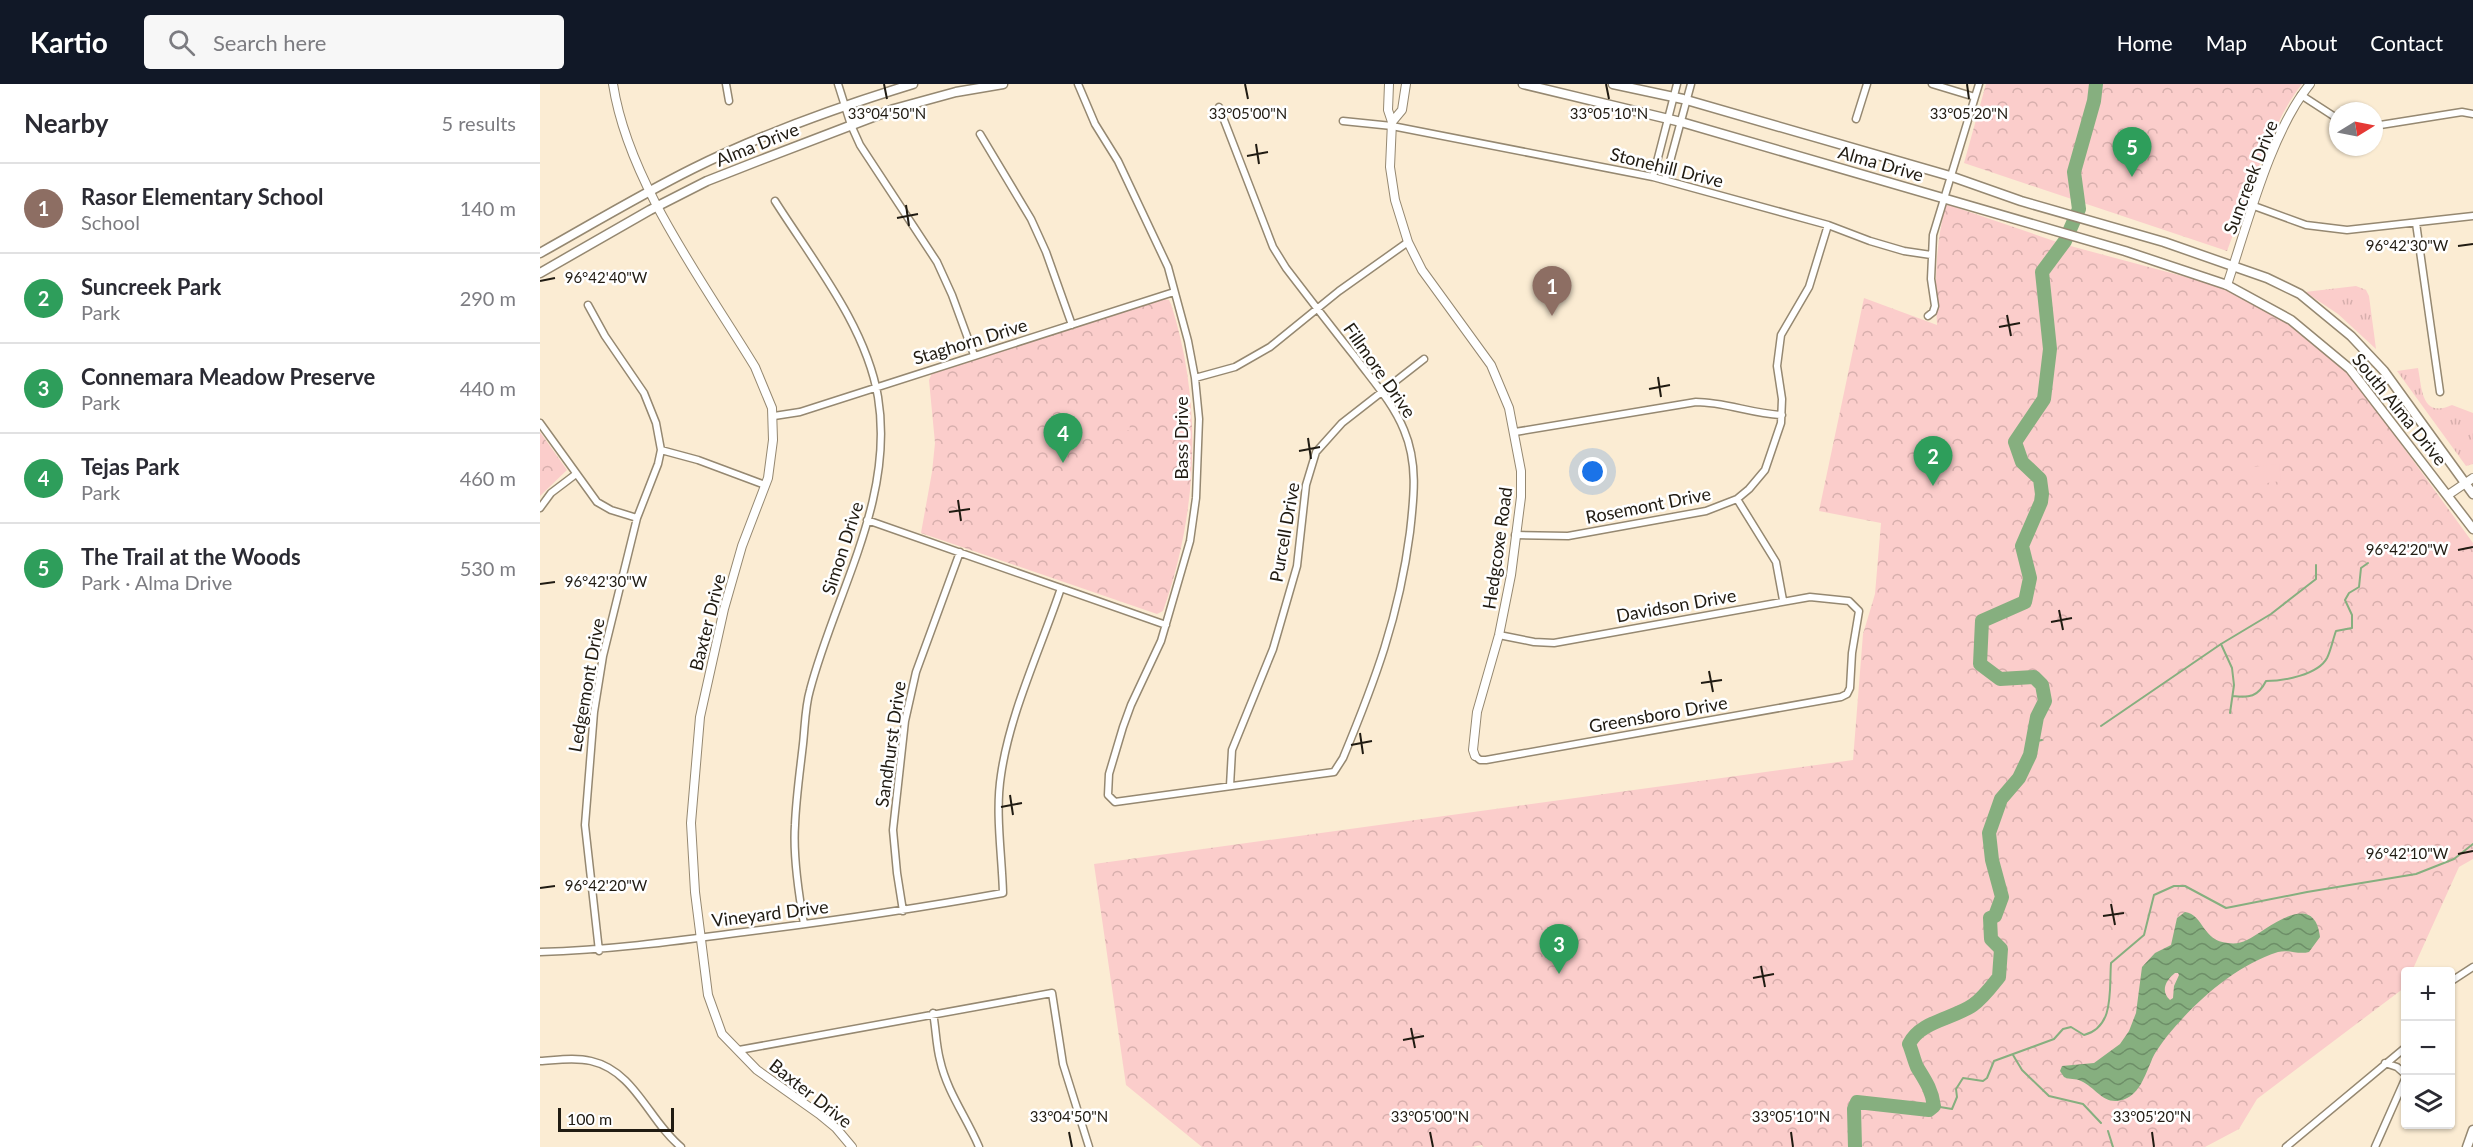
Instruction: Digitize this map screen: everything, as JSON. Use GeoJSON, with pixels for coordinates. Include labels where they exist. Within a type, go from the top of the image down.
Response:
{"type":"FeatureCollection","features":[{"type":"Feature","properties":{"kind":"main road","name":"Alma Drive"},"geometry":{"type":"LineString","coordinates":[[541,253],[649,192],[734,150],[845,105],[913,84]]}},
{"type":"Feature","properties":{"kind":"main road","name":"Alma Drive"},"geometry":{"type":"LineString","coordinates":[[540,273],[657,206],[707,181],[851,125],[933,98],[1003,84]]}},
{"type":"Feature","properties":{"kind":"main road","name":"Alma Drive"},"geometry":{"type":"LineString","coordinates":[[1523,84],[1555,87],[1681,122],[2124,251],[2227,285]]}},
{"type":"Feature","properties":{"kind":"main road","name":"Alma Drive"},"geometry":{"type":"LineString","coordinates":[[1613,84],[1687,100],[1950,176],[2021,201],[2164,242],[2234,265]]}},
{"type":"Feature","properties":{"kind":"main road"},"geometry":{"type":"LineString","coordinates":[[541,253],[552,266]]}},
{"type":"Feature","properties":{"kind":"main road","name":"South Alma Drive"},"geometry":{"type":"LineString","coordinates":[[2234,265],[2300,294],[2351,336],[2384,371],[2469,480],[2473,494]]}},
{"type":"Feature","properties":{"kind":"main road","name":"South Alma Drive"},"geometry":{"type":"LineString","coordinates":[[2227,285],[2291,320],[2350,369],[2473,528]]}},
{"type":"Feature","properties":{"kind":"main road"},"geometry":{"type":"LineString","coordinates":[[2467,1147],[2473,1130]]}},
{"type":"Feature","properties":{"kind":"street","name":"Baxter Drive"},"geometry":{"type":"LineString","coordinates":[[613,84],[626,132],[649,192],[755,367],[764,385],[774,416],[773,440],[765,485],[742,546],[724,609],[700,717],[691,823],[695,892],[708,995],[722,1034],[757,1070],[819,1114],[836,1128],[852,1147]]}},
{"type":"Feature","properties":{"kind":"street"},"geometry":{"type":"LineString","coordinates":[[726,84],[729,101]]}},
{"type":"Feature","properties":{"kind":"street"},"geometry":{"type":"LineString","coordinates":[[838,84],[860,145],[936,262],[952,295],[974,355]]}},
{"type":"Feature","properties":{"kind":"street","name":"Bass Drive"},"geometry":{"type":"LineString","coordinates":[[1078,84],[1095,124],[1118,161],[1168,267],[1196,378],[1199,419],[1196,498],[1190,542],[1166,625],[1123,727],[1109,774],[1107,791],[1112,800],[1119,802],[1230,786]]}},
{"type":"Feature","properties":{"kind":"street","name":"Hedgcoxe Road"},"geometry":{"type":"LineString","coordinates":[[1389,84],[1388,110],[1392,124],[1390,166],[1395,200],[1408,242],[1422,270],[1491,365],[1502,387],[1515,432],[1521,471],[1511,575],[1499,634],[1477,712],[1473,750],[1475,756]]}},
{"type":"Feature","properties":{"kind":"street","name":"Hedgcoxe Road"},"geometry":{"type":"LineString","coordinates":[[1392,124],[1402,110],[1406,84]]}},
{"type":"Feature","properties":{"kind":"street"},"geometry":{"type":"LineString","coordinates":[[1653,177],[1677,84]]}},
{"type":"Feature","properties":{"kind":"street"},"geometry":{"type":"LineString","coordinates":[[1665,180],[1691,84]]}},
{"type":"Feature","properties":{"kind":"street"},"geometry":{"type":"LineString","coordinates":[[1856,119],[1867,84]]}},
{"type":"Feature","properties":{"kind":"street"},"geometry":{"type":"LineString","coordinates":[[1932,84],[1975,97]]}},
{"type":"Feature","properties":{"kind":"street"},"geometry":{"type":"LineString","coordinates":[[1928,316],[1934,312],[1935,306],[1931,279],[1933,235],[1979,84]]}},
{"type":"Feature","properties":{"kind":"street","name":"Suncreek Drive"},"geometry":{"type":"LineString","coordinates":[[2227,285],[2280,136],[2301,95],[2310,84]]}},
{"type":"Feature","properties":{"kind":"street"},"geometry":{"type":"LineString","coordinates":[[2301,95],[2329,113]]}},
{"type":"Feature","properties":{"kind":"street","name":"Fillmore Drive"},"geometry":{"type":"LineString","coordinates":[[1219,107],[1273,246],[1395,411],[1410,445],[1414,468],[1414,498],[1400,597],[1386,648],[1343,758],[1334,772],[1230,786]]}},
{"type":"Feature","properties":{"kind":"street"},"geometry":{"type":"LineString","coordinates":[[2383,125],[2462,112],[2473,114]]}},
{"type":"Feature","properties":{"kind":"street","name":"Stonehill Drive"},"geometry":{"type":"LineString","coordinates":[[1343,121],[1392,124],[1653,177],[1828,225],[1904,251],[1931,255]]}},
{"type":"Feature","properties":{"kind":"street"},"geometry":{"type":"LineString","coordinates":[[980,134],[1030,219],[1046,252],[1072,325]]}},
{"type":"Feature","properties":{"kind":"street","name":"Simon Drive"},"geometry":{"type":"LineString","coordinates":[[775,201],[850,319],[864,348],[875,386],[880,419],[880,448],[873,504],[809,691],[795,828],[804,924]]}},
{"type":"Feature","properties":{"kind":"street"},"geometry":{"type":"LineString","coordinates":[[2254,206],[2306,225],[2321,228],[2367,230],[2473,216]]}},
{"type":"Feature","properties":{"kind":"street"},"geometry":{"type":"LineString","coordinates":[[2416,224],[2440,392]]}},
{"type":"Feature","properties":{"kind":"street","name":"Rosemont Drive"},"geometry":{"type":"LineString","coordinates":[[1515,535],[1568,536],[1706,511],[1737,499],[1749,489],[1765,470],[1778,435],[1782,415],[1777,366],[1778,346],[1785,325],[1809,287],[1828,225]]}},
{"type":"Feature","properties":{"kind":"street"},"geometry":{"type":"LineString","coordinates":[[1196,378],[1235,367],[1253,358],[1408,242]]}},
{"type":"Feature","properties":{"kind":"street","name":"Staghorn Drive"},"geometry":{"type":"LineString","coordinates":[[774,416],[800,412],[875,386],[1174,292]]}},
{"type":"Feature","properties":{"kind":"street","name":"Ledgemont Drive"},"geometry":{"type":"LineString","coordinates":[[588,305],[605,336],[644,393],[656,423],[661,450],[658,464],[637,518],[603,656],[587,770],[585,825],[599,951]]}},
{"type":"Feature","properties":{"kind":"street","name":"Purcell Drive"},"geometry":{"type":"LineString","coordinates":[[1230,786],[1232,750],[1273,649],[1297,566],[1306,485],[1316,452],[1342,423],[1424,359]]}},
{"type":"Feature","properties":{"kind":"street"},"geometry":{"type":"LineString","coordinates":[[1515,432],[1696,402],[1718,404],[1760,414],[1782,415]]}},
{"type":"Feature","properties":{"kind":"street"},"geometry":{"type":"LineString","coordinates":[[540,423],[597,502],[611,510],[637,518]]}},
{"type":"Feature","properties":{"kind":"street"},"geometry":{"type":"LineString","coordinates":[[661,450],[698,460],[765,485]]}},
{"type":"Feature","properties":{"kind":"street"},"geometry":{"type":"LineString","coordinates":[[540,508],[551,493],[576,474]]}},
{"type":"Feature","properties":{"kind":"street"},"geometry":{"type":"LineString","coordinates":[[2448,495],[2469,480]]}},
{"type":"Feature","properties":{"kind":"street"},"geometry":{"type":"LineString","coordinates":[[1737,499],[1776,562],[1783,600]]}},
{"type":"Feature","properties":{"kind":"street"},"geometry":{"type":"LineString","coordinates":[[867,520],[1166,625]]}},
{"type":"Feature","properties":{"kind":"street","name":"Sandhurst Drive"},"geometry":{"type":"LineString","coordinates":[[903,911],[893,830],[905,721],[916,672],[960,552]]}},
{"type":"Feature","properties":{"kind":"street","name":"Vineyard Drive"},"geometry":{"type":"LineString","coordinates":[[540,952],[599,951],[903,911],[1003,893],[1000,843],[1001,776],[1020,705],[1062,588]]}},
{"type":"Feature","properties":{"kind":"street","name":"Davidson Drive"},"geometry":{"type":"LineString","coordinates":[[1499,634],[1522,640],[1554,643],[1783,600],[1822,597],[1849,601],[1857,606],[1860,615],[1852,653],[1850,688],[1847,694]]}},
{"type":"Feature","properties":{"kind":"street","name":"Greensboro Drive"},"geometry":{"type":"LineString","coordinates":[[1475,756],[1480,760],[1486,760],[1841,697],[1847,694]]}},
{"type":"Feature","properties":{"kind":"street"},"geometry":{"type":"LineString","coordinates":[[2455,977],[2473,967]]}},
{"type":"Feature","properties":{"kind":"street"},"geometry":{"type":"LineString","coordinates":[[739,1050],[1052,993],[1063,1064],[1089,1147]]}},
{"type":"Feature","properties":{"kind":"street"},"geometry":{"type":"LineString","coordinates":[[933,1013],[941,1063],[955,1100],[970,1125],[979,1147]]}},
{"type":"Feature","properties":{"kind":"street"},"geometry":{"type":"LineString","coordinates":[[2286,1147],[2401,1051]]}},
{"type":"Feature","properties":{"kind":"street"},"geometry":{"type":"LineString","coordinates":[[540,1062],[579,1059],[593,1061],[608,1068],[629,1083],[654,1120],[681,1147]]}},
{"type":"Feature","properties":{"kind":"street"},"geometry":{"type":"LineString","coordinates":[[2385,1063],[2397,1066],[2405,1075]]}},
{"type":"Feature","properties":{"kind":"street"},"geometry":{"type":"LineString","coordinates":[[2375,1147],[2401,1087]]}},
{"type":"Feature","properties":{"kind":"green space"},"geometry":{"type":"Polygon","coordinates":[[[1986,84],[2302,84],[2280,119],[2270,141],[2227,251],[1964,163],[1986,84]]]}},
{"type":"Feature","properties":{"kind":"green space"},"geometry":{"type":"Polygon","coordinates":[[[1946,204],[2063,244],[2227,288],[2279,315],[2342,367],[2361,389],[2473,543],[2473,859],[2459,867],[2414,967],[2401,967],[2401,990],[2257,1099],[2239,1129],[2205,1147],[1483,1147],[1482,1145],[1472,1147],[1202,1147],[1126,1085],[1094,864],[1853,760],[1863,634],[1875,594],[1881,523],[1819,511],[1864,298],[1937,325],[1937,264],[1946,204]]]}},
{"type":"Feature","properties":{"kind":"green space"},"geometry":{"type":"Polygon","coordinates":[[[2356,286],[2366,290],[2369,296],[2376,349],[2338,314],[2305,292],[2356,286]]]}},
{"type":"Feature","properties":{"kind":"green space"},"geometry":{"type":"Polygon","coordinates":[[[1163,299],[1169,300],[1171,304],[1188,380],[1192,419],[1192,458],[1184,535],[1163,611],[1157,614],[921,533],[935,443],[929,380],[932,373],[1163,299]]]}},
{"type":"Feature","properties":{"kind":"green space"},"geometry":{"type":"Polygon","coordinates":[[[2418,368],[2422,392],[2429,405],[2442,408],[2452,405],[2473,413],[2473,464],[2466,466],[2397,371],[2418,368]]]}},
{"type":"Feature","properties":{"kind":"green space"},"geometry":{"type":"Polygon","coordinates":[[[1129,419],[1130,430],[1109,431],[1108,421],[1129,419]]]}},
{"type":"Feature","properties":{"kind":"green space"},"geometry":{"type":"Polygon","coordinates":[[[540,432],[567,470],[540,496],[540,432]]]}},
{"type":"Feature","properties":{"kind":"green space"},"geometry":{"type":"Polygon","coordinates":[[[2279,464],[2281,481],[2253,485],[2251,467],[2279,464]]]}},
{"type":"Feature","properties":{"kind":"water"},"geometry":{"type":"Polygon","coordinates":[[[2185,912],[2191,914],[2213,938],[2238,943],[2288,916],[2309,915],[2316,922],[2320,937],[2309,952],[2278,952],[2247,966],[2217,986],[2168,1035],[2154,1055],[2135,1093],[2125,1099],[2112,1101],[2106,1099],[2087,1084],[2064,1077],[2060,1071],[2062,1066],[2094,1063],[2120,1044],[2129,1031],[2136,1013],[2142,967],[2155,953],[2171,945],[2177,918],[2185,912]],[[2178,973],[2172,976],[2165,986],[2165,993],[2170,1000],[2173,998],[2178,973]]]}},
{"type":"Feature","properties":{"kind":"waterway"},"geometry":{"type":"LineString","coordinates":[[1855,1147],[1854,1109],[1857,1102],[1929,1110],[1934,1106],[1930,1090],[1917,1067],[1909,1044],[1914,1036],[1929,1025],[1973,1005],[1984,996],[1999,977],[2001,949],[1991,939],[1990,918],[1995,916],[2002,897],[1992,860],[1989,833],[2001,799],[2019,778],[2030,755],[2037,717],[2045,701],[2042,685],[2034,677],[2000,679],[1980,664],[1982,621],[2025,602],[2030,578],[2022,546],[2041,502],[2042,494],[2040,479],[2022,462],[2015,442],[2044,399],[2050,349],[2042,272],[2065,241],[2079,209],[2074,172],[2094,101],[2096,84]]}},
{"type":"Feature","properties":{"kind":"waterway"},"geometry":{"type":"LineString","coordinates":[[2233,696],[2252,695],[2260,690],[2266,681],[2300,676],[2322,664],[2327,658],[2336,631],[2352,628],[2352,615],[2345,600],[2349,593],[2359,587],[2361,568],[2368,563]]}},
{"type":"Feature","properties":{"kind":"waterway"},"geometry":{"type":"LineString","coordinates":[[2101,726],[2221,644],[2271,614],[2316,579],[2316,565]]}},
{"type":"Feature","properties":{"kind":"waterway"},"geometry":{"type":"LineString","coordinates":[[2221,644],[2232,668],[2234,685],[2230,713]]}},
{"type":"Feature","properties":{"kind":"waterway"},"geometry":{"type":"LineString","coordinates":[[2032,742],[2042,740]]}},
{"type":"Feature","properties":{"kind":"waterway"},"geometry":{"type":"LineString","coordinates":[[1934,1106],[1952,1109],[1957,1097],[1956,1089],[1963,1078],[1983,1081],[1987,1078],[1994,1061],[2054,1039],[2063,1029],[2071,1027],[2084,1035],[2094,1031],[2106,1016],[2110,996],[2111,963],[2144,935],[2154,895],[2174,886],[2185,886],[2226,908],[2416,874],[2454,859],[2473,844]]}},
{"type":"Feature","properties":{"kind":"waterway"},"geometry":{"type":"LineString","coordinates":[[2013,1055],[2022,1070],[2049,1096],[2083,1104],[2101,1123]]}},
{"type":"Feature","properties":{"kind":"waterway"},"geometry":{"type":"LineString","coordinates":[[2108,1131],[2113,1147]]}},
{"type":"Feature","properties":{"kind":"place","name":"The Trail at the Woods"},"geometry":{"type":"Point","coordinates":[2132,177]}},
{"type":"Feature","properties":{"kind":"place","name":"Rasor Elementary School"},"geometry":{"type":"Point","coordinates":[1552,316]}},
{"type":"Feature","properties":{"kind":"place","name":"Tejas Park"},"geometry":{"type":"Point","coordinates":[1063,463]}},
{"type":"Feature","properties":{"kind":"place","name":"Suncreek Park"},"geometry":{"type":"Point","coordinates":[1933,486]}},
{"type":"Feature","properties":{"kind":"place","name":"Connemara Meadow Preserve"},"geometry":{"type":"Point","coordinates":[1559,974]}}]}
